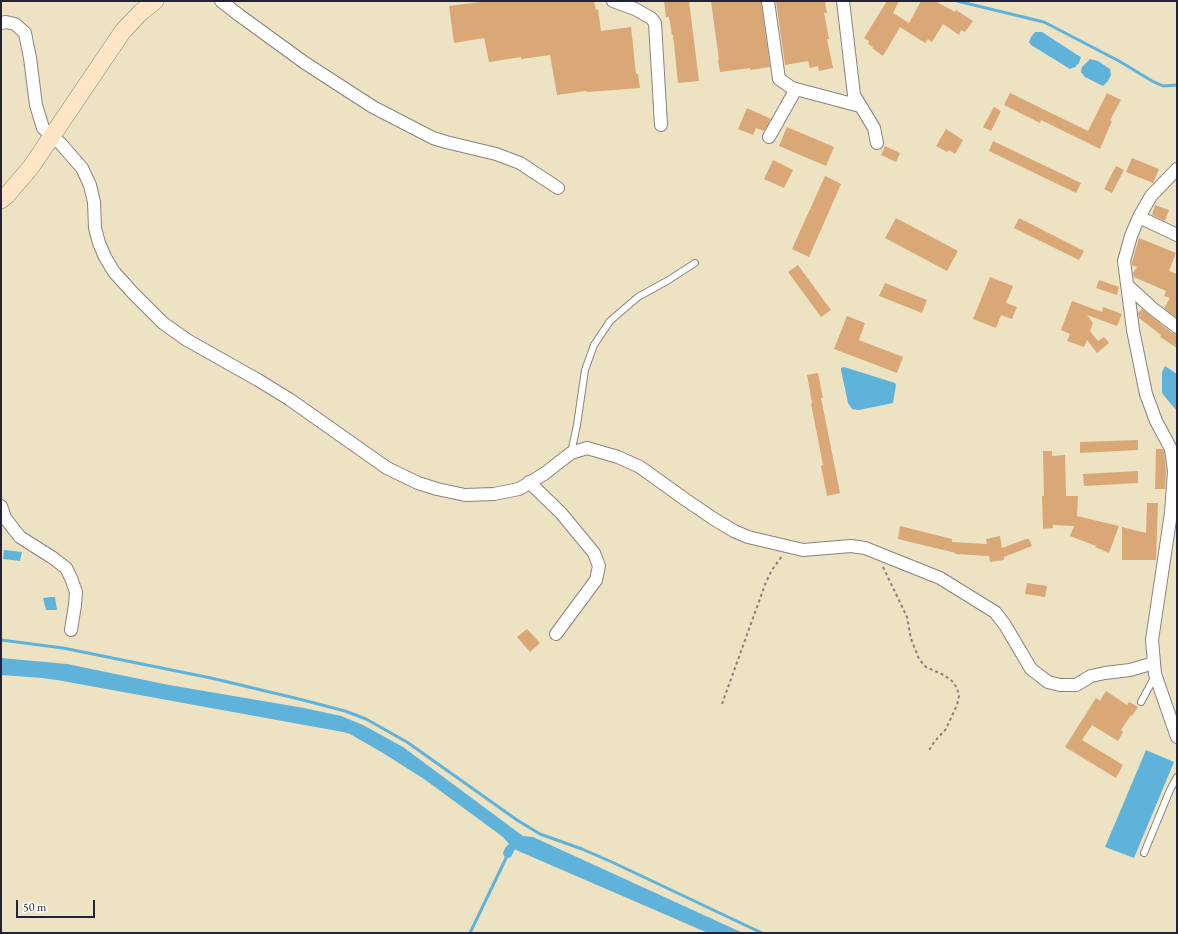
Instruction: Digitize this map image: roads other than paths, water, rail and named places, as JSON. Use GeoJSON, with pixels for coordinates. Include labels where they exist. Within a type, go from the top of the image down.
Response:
{"type":"FeatureCollection","features":[{"type":"Feature","properties":{"kind":"street"},"geometry":{"type":"LineString","coordinates":[[1,200],[31,167],[123,31],[141,12],[155,1]]}},
{"type":"Feature","properties":{"kind":"street"},"geometry":{"type":"LineString","coordinates":[[221,1],[305,63],[373,107],[433,138],[496,154],[520,163],[558,188]]}},
{"type":"Feature","properties":{"kind":"street"},"geometry":{"type":"LineString","coordinates":[[613,1],[635,9],[651,18],[655,23],[660,125]]}},
{"type":"Feature","properties":{"kind":"street"},"geometry":{"type":"LineString","coordinates":[[768,1],[779,79],[792,88],[860,106]]}},
{"type":"Feature","properties":{"kind":"street"},"geometry":{"type":"LineString","coordinates":[[843,1],[854,95],[874,128],[877,143]]}},
{"type":"Feature","properties":{"kind":"street"},"geometry":{"type":"LineString","coordinates":[[1,23],[6,22],[15,24],[25,33],[36,105],[43,128],[61,144],[82,168],[90,185],[94,202],[95,228],[97,236],[105,256],[114,272],[163,323],[181,336],[290,399],[387,468],[418,483],[437,489],[465,495],[494,494],[519,489],[544,474],[571,453],[587,448],[618,457],[640,466],[686,500],[734,531],[748,537],[803,550],[851,546],[865,548],[940,578],[995,612],[1005,625],[1031,669],[1048,682],[1060,685],[1076,685],[1091,676],[1105,673],[1155,669]]}},
{"type":"Feature","properties":{"kind":"street"},"geometry":{"type":"LineString","coordinates":[[769,137],[796,89]]}},
{"type":"Feature","properties":{"kind":"street"},"geometry":{"type":"LineString","coordinates":[[1177,169],[1151,196],[1130,236],[1124,261],[1133,330],[1146,394],[1156,421],[1171,449],[1174,471],[1171,513],[1152,640],[1155,669],[1177,738]]}},
{"type":"Feature","properties":{"kind":"street"},"geometry":{"type":"LineString","coordinates":[[1139,217],[1177,235]]}},
{"type":"Feature","properties":{"kind":"street"},"geometry":{"type":"LineString","coordinates":[[1128,286],[1152,308],[1177,327]]}},
{"type":"Feature","properties":{"kind":"street"},"geometry":{"type":"LineString","coordinates":[[529,482],[566,519],[594,553],[599,566],[596,580],[556,634]]}},
{"type":"Feature","properties":{"kind":"street"},"geometry":{"type":"LineString","coordinates":[[1,506],[5,518],[20,537],[66,568],[76,592],[71,630]]}},
{"type":"Feature","properties":{"kind":"lane"},"geometry":{"type":"LineString","coordinates":[[571,453],[577,425],[585,370],[594,345],[610,321],[638,297],[695,263]]}},
{"type":"Feature","properties":{"kind":"lane"},"geometry":{"type":"LineString","coordinates":[[1141,702],[1155,669]]}},
{"type":"Feature","properties":{"kind":"lane"},"geometry":{"type":"LineString","coordinates":[[1144,853],[1170,790],[1177,777]]}},
{"type":"Feature","properties":{"kind":"water"},"geometry":{"type":"Polygon","coordinates":[[[1035,32],[1042,32],[1081,57],[1079,63],[1070,69],[1031,45],[1029,42],[1035,32]]]}},
{"type":"Feature","properties":{"kind":"water"},"geometry":{"type":"Polygon","coordinates":[[[1090,59],[1098,61],[1110,69],[1111,75],[1103,86],[1085,77],[1081,72],[1082,67],[1090,59]]]}},
{"type":"Feature","properties":{"kind":"water"},"geometry":{"type":"Polygon","coordinates":[[[1165,366],[1177,374],[1177,411],[1162,393],[1162,372],[1165,366]]]}},
{"type":"Feature","properties":{"kind":"water"},"geometry":{"type":"Polygon","coordinates":[[[844,367],[895,383],[893,403],[859,410],[852,409],[848,403],[841,370],[841,368],[844,367]]]}},
{"type":"Feature","properties":{"kind":"water"},"geometry":{"type":"Polygon","coordinates":[[[4,550],[22,552],[20,561],[3,559],[4,550]]]}},
{"type":"Feature","properties":{"kind":"water"},"geometry":{"type":"Polygon","coordinates":[[[55,597],[57,610],[46,610],[43,598],[55,597]]]}},
{"type":"Feature","properties":{"kind":"water"},"geometry":{"type":"Polygon","coordinates":[[[1,658],[67,664],[169,685],[304,708],[341,716],[363,725],[403,747],[523,836],[533,837],[743,933],[708,933],[515,849],[511,857],[508,858],[504,856],[503,853],[505,848],[509,844],[503,837],[424,779],[350,734],[57,680],[1,675],[1,658]]]}},
{"type":"Feature","properties":{"kind":"water"},"geometry":{"type":"Polygon","coordinates":[[[1146,750],[1174,762],[1134,858],[1105,847],[1146,750]]]}},
{"type":"Feature","properties":{"kind":"waterway"},"geometry":{"type":"LineString","coordinates":[[957,1],[1044,22],[1119,61],[1152,81],[1163,86],[1177,85]]}},
{"type":"Feature","properties":{"kind":"waterway"},"geometry":{"type":"LineString","coordinates":[[1,640],[63,648],[211,678],[345,711],[366,719],[407,742],[517,820],[540,834],[582,849],[614,863],[762,933]]}},
{"type":"Feature","properties":{"kind":"waterway"},"geometry":{"type":"LineString","coordinates":[[470,933],[508,854]]}}]}
